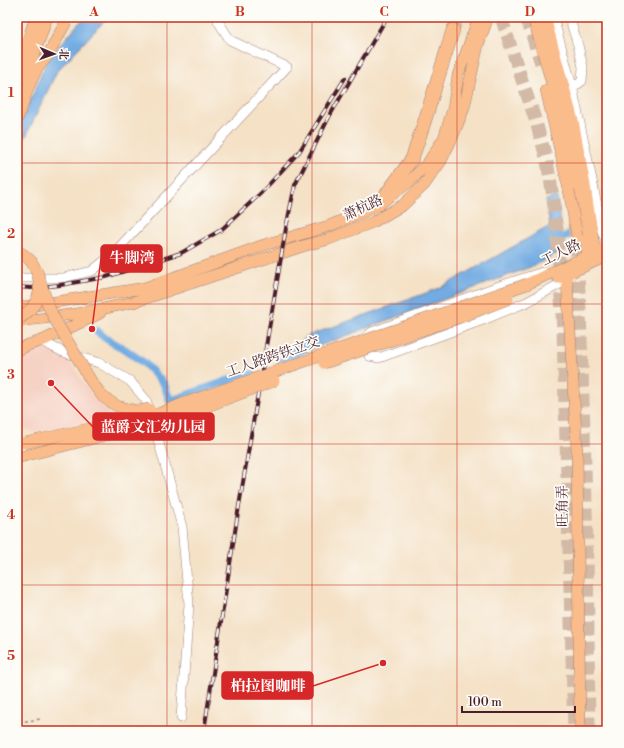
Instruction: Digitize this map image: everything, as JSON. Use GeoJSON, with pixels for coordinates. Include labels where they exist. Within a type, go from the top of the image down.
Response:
{"type":"FeatureCollection","features":[{"type":"Feature","properties":{"kind":"highway"},"geometry":{"type":"LineString","coordinates":[[549,21],[572,121],[588,234],[588,256]]}},
{"type":"Feature","properties":{"kind":"highway"},"geometry":{"type":"LineString","coordinates":[[379,204],[412,159],[453,30]]}},
{"type":"Feature","properties":{"kind":"main road"},"geometry":{"type":"LineString","coordinates":[[17,102],[20,80],[37,17]]}},
{"type":"Feature","properties":{"kind":"main road"},"geometry":{"type":"LineString","coordinates":[[20,80],[40,38],[47,17],[55,22],[68,18]]}},
{"type":"Feature","properties":{"kind":"main road","name":"萧杭路"},"geometry":{"type":"LineString","coordinates":[[17,308],[145,288],[264,245],[329,226],[379,204],[408,183],[428,162],[444,138],[453,109],[458,75],[479,17]]}},
{"type":"Feature","properties":{"kind":"main road","name":"萧杭路"},"geometry":{"type":"LineString","coordinates":[[113,307],[134,302],[302,246],[329,239],[373,222],[403,205],[424,185],[441,161],[452,138],[464,108],[478,45],[488,17]]}},
{"type":"Feature","properties":{"kind":"main road"},"geometry":{"type":"LineString","coordinates":[[529,17],[581,186]]}},
{"type":"Feature","properties":{"kind":"main road"},"geometry":{"type":"LineString","coordinates":[[533,17],[581,186]]}},
{"type":"Feature","properties":{"kind":"main road"},"geometry":{"type":"LineString","coordinates":[[20,80],[47,42],[68,18]]}},
{"type":"Feature","properties":{"kind":"main road"},"geometry":{"type":"LineString","coordinates":[[17,119],[37,69],[48,55],[68,18]]}},
{"type":"Feature","properties":{"kind":"main road","name":"工人路"},"geometry":{"type":"LineString","coordinates":[[571,268],[588,256],[607,247]]}},
{"type":"Feature","properties":{"kind":"main road"},"geometry":{"type":"LineString","coordinates":[[17,251],[31,261],[37,271],[48,305],[54,318],[102,397],[117,406],[137,411],[182,404]]}},
{"type":"Feature","properties":{"kind":"main road","name":"工人路"},"geometry":{"type":"LineString","coordinates":[[529,288],[540,279],[607,256]]}},
{"type":"Feature","properties":{"kind":"main road"},"geometry":{"type":"LineString","coordinates":[[17,326],[20,319],[34,306],[39,295],[40,282],[37,271]]}},
{"type":"Feature","properties":{"kind":"main road","name":"旺角弄"},"geometry":{"type":"LineString","coordinates":[[567,280],[577,450],[580,731]]}},
{"type":"Feature","properties":{"kind":"main road","name":"工人路跨铁立交"},"geometry":{"type":"LineString","coordinates":[[20,444],[158,414],[182,404],[529,288]]}},
{"type":"Feature","properties":{"kind":"main road","name":"工人路跨铁立交"},"geometry":{"type":"LineString","coordinates":[[17,458],[184,415],[273,381],[458,318],[529,288]]}},
{"type":"Feature","properties":{"kind":"main road"},"geometry":{"type":"LineString","coordinates":[[20,319],[38,319],[113,307]]}},
{"type":"Feature","properties":{"kind":"main road"},"geometry":{"type":"LineString","coordinates":[[17,351],[113,307]]}},
{"type":"Feature","properties":{"kind":"street"},"geometry":{"type":"LineString","coordinates":[[17,278],[63,278],[92,271],[113,254],[287,67],[230,40],[218,21],[218,17]]}},
{"type":"Feature","properties":{"kind":"street"},"geometry":{"type":"LineString","coordinates":[[569,17],[583,66],[582,81],[572,86]]}},
{"type":"Feature","properties":{"kind":"street"},"geometry":{"type":"LineString","coordinates":[[549,21],[572,86],[581,186]]}},
{"type":"Feature","properties":{"kind":"street"},"geometry":{"type":"LineString","coordinates":[[588,234],[607,243]]}},
{"type":"Feature","properties":{"kind":"street"},"geometry":{"type":"LineString","coordinates":[[571,268],[567,280],[527,302],[483,320],[379,358],[369,356],[366,348],[366,337],[372,332],[499,286],[538,274],[571,268]]}},
{"type":"Feature","properties":{"kind":"street"},"geometry":{"type":"LineString","coordinates":[[41,341],[64,352],[99,364],[130,381],[146,400],[182,527],[189,604],[181,718]]}},
{"type":"Feature","properties":{"kind":"path"},"geometry":{"type":"LineString","coordinates":[[19,722],[41,719]]}},
{"type":"Feature","properties":{"kind":"shaded area"},"geometry":{"type":"Polygon","coordinates":[[[40,347],[58,354],[71,363],[94,399],[111,411],[102,419],[33,433],[25,428],[19,418],[19,366],[25,356],[40,347]]]}},
{"type":"Feature","properties":{"kind":"water"},"geometry":{"type":"Polygon","coordinates":[[[86,17],[108,17],[57,71],[17,155],[17,132],[47,61],[78,24],[86,17]]]}},
{"type":"Feature","properties":{"kind":"water"},"geometry":{"type":"Polygon","coordinates":[[[557,196],[563,250],[533,266],[311,349],[281,367],[277,361],[307,336],[440,288],[550,226],[546,200],[557,196]]]}},
{"type":"Feature","properties":{"kind":"waterway"},"geometry":{"type":"LineString","coordinates":[[594,222],[607,215]]}},
{"type":"Feature","properties":{"kind":"waterway"},"geometry":{"type":"LineString","coordinates":[[553,243],[580,229]]}},
{"type":"Feature","properties":{"kind":"waterway"},"geometry":{"type":"LineString","coordinates":[[97,331],[105,338],[126,350],[144,363],[164,384],[170,401],[233,379],[253,374]]}},
{"type":"Feature","properties":{"kind":"tunnel"},"geometry":{"type":"LineString","coordinates":[[453,30],[457,17]]}},
{"type":"Feature","properties":{"kind":"tunnel"},"geometry":{"type":"LineString","coordinates":[[501,17],[536,122],[547,161],[557,233],[563,331],[574,731]]}},
{"type":"Feature","properties":{"kind":"tunnel"},"geometry":{"type":"LineString","coordinates":[[526,17],[541,63]]}},
{"type":"Feature","properties":{"kind":"tunnel"},"geometry":{"type":"LineString","coordinates":[[574,223],[581,334],[587,566],[589,731]]}},
{"type":"Feature","properties":{"kind":"railway"},"geometry":{"type":"LineString","coordinates":[[204,731],[239,506],[286,228],[295,185],[329,117],[387,17]]}},
{"type":"Feature","properties":{"kind":"railway"},"geometry":{"type":"LineString","coordinates":[[17,287],[31,288],[60,285],[106,277],[181,253],[221,230],[261,193],[299,152],[345,78]]}},
{"type":"Feature","properties":{"kind":"place","name":"牛脚湾"},"geometry":{"type":"Point","coordinates":[92,329]}},
{"type":"Feature","properties":{"kind":"place","name":"蓝爵文汇幼儿园"},"geometry":{"type":"Point","coordinates":[51,383]}},
{"type":"Feature","properties":{"kind":"place","name":"柏拉图咖啡"},"geometry":{"type":"Point","coordinates":[383,663]}}]}
